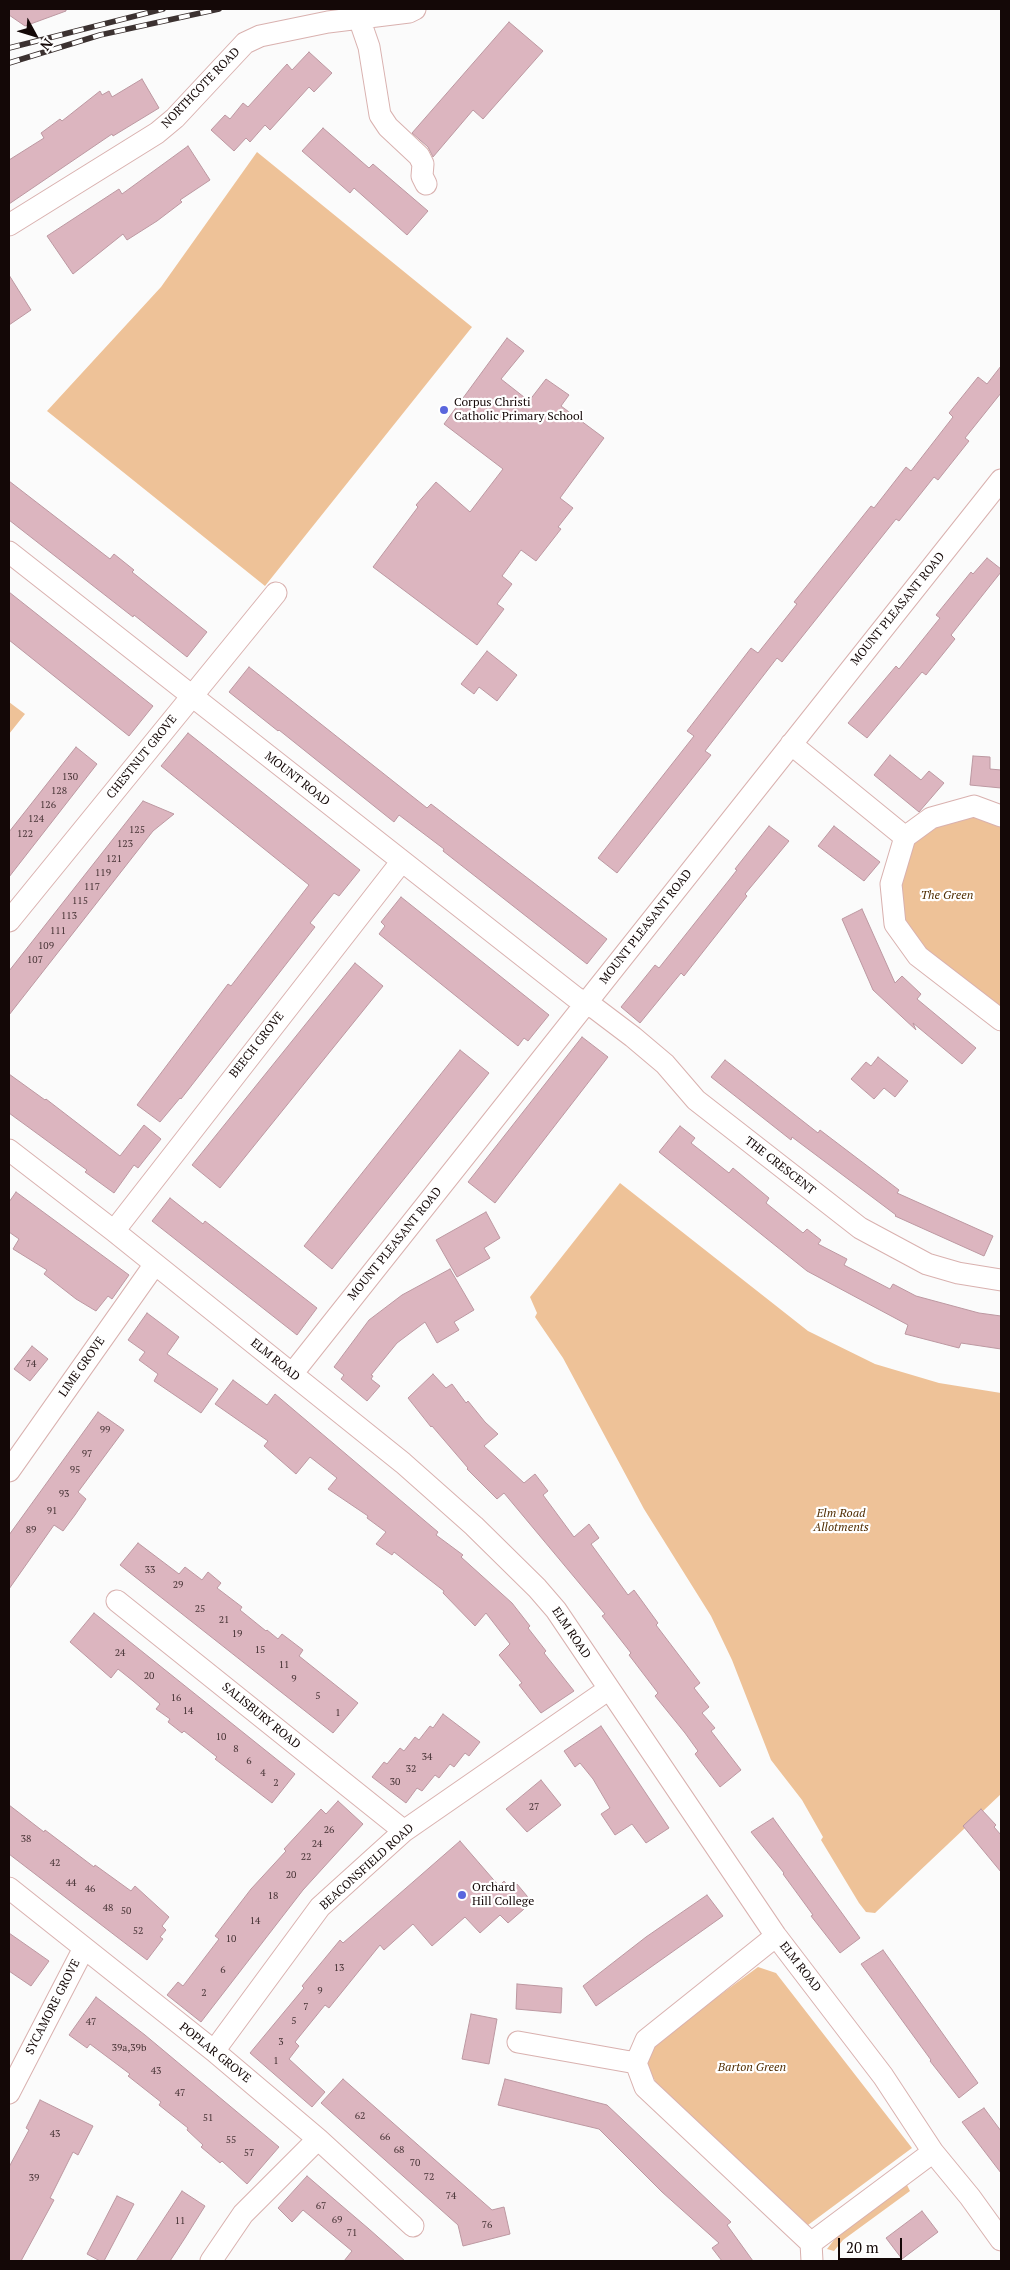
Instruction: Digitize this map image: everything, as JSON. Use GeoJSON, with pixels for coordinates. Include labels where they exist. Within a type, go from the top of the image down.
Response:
{"type":"FeatureCollection","features":[{"type":"Feature","properties":{"kind":"street","name":"NORTHCOTE ROAD"},"geometry":{"type":"LineString","coordinates":[[9,225],[157,133],[175,118],[245,43],[260,36],[328,22],[409,12],[415,9]]}},
{"type":"Feature","properties":{"kind":"street"},"geometry":{"type":"LineString","coordinates":[[359,18],[369,48],[380,115],[388,127],[419,156],[423,164],[422,176],[426,184]]}},
{"type":"Feature","properties":{"kind":"street","name":"MOUNT PLEASANT ROAD"},"geometry":{"type":"LineString","coordinates":[[292,1374],[791,744],[998,489]]}},
{"type":"Feature","properties":{"kind":"street","name":"MOUNT ROAD"},"geometry":{"type":"LineString","coordinates":[[9,552],[402,862],[575,997],[586,1003]]}},
{"type":"Feature","properties":{"kind":"street","name":"CHESTNUT GROVE"},"geometry":{"type":"LineString","coordinates":[[9,921],[276,593]]}},
{"type":"Feature","properties":{"kind":"street"},"geometry":{"type":"LineString","coordinates":[[791,744],[905,837]]}},
{"type":"Feature","properties":{"kind":"street"},"geometry":{"type":"LineString","coordinates":[[1001,816],[974,806],[932,818],[905,837],[890,884],[895,924],[918,956],[1001,1020]]}},
{"type":"Feature","properties":{"kind":"street","name":"BEECH GROVE"},"geometry":{"type":"LineString","coordinates":[[114,1231],[402,862]]}},
{"type":"Feature","properties":{"kind":"street","name":"THE CRESCENT"},"geometry":{"type":"LineString","coordinates":[[586,1003],[665,1064],[696,1100],[860,1228],[927,1264],[958,1273],[1001,1280]]}},
{"type":"Feature","properties":{"kind":"street","name":"ELM ROAD"},"geometry":{"type":"LineString","coordinates":[[9,1150],[114,1231],[403,1463],[474,1526],[530,1581],[556,1610],[776,1936],[884,2076],[933,2152],[970,2197],[1001,2240]]}},
{"type":"Feature","properties":{"kind":"street","name":"LIME GROVE"},"geometry":{"type":"LineString","coordinates":[[9,1471],[155,1264]]}},
{"type":"Feature","properties":{"kind":"street","name":"SALISBURY ROAD"},"geometry":{"type":"LineString","coordinates":[[118,1601],[404,1831]]}},
{"type":"Feature","properties":{"kind":"street","name":"BEACONSFIELD ROAD"},"geometry":{"type":"LineString","coordinates":[[214,2051],[320,1907],[404,1831],[609,1689]]}},
{"type":"Feature","properties":{"kind":"street","name":"POPLAR GROVE"},"geometry":{"type":"LineString","coordinates":[[9,1888],[214,2051],[318,2139],[413,2226]]}},
{"type":"Feature","properties":{"kind":"street"},"geometry":{"type":"LineString","coordinates":[[776,1936],[646,2040],[636,2063],[645,2087],[812,2252],[933,2152]]}},
{"type":"Feature","properties":{"kind":"street","name":"SYCAMORE GROVE"},"geometry":{"type":"LineString","coordinates":[[9,2093],[84,1948]]}},
{"type":"Feature","properties":{"kind":"street"},"geometry":{"type":"LineString","coordinates":[[518,2042],[636,2063]]}},
{"type":"Feature","properties":{"kind":"street"},"geometry":{"type":"LineString","coordinates":[[211,2261],[243,2214],[318,2139]]}},
{"type":"Feature","properties":{"kind":"green space"},"geometry":{"type":"Polygon","coordinates":[[[257,152],[472,327],[265,586],[47,411],[161,287],[257,152]]]}},
{"type":"Feature","properties":{"kind":"green space"},"geometry":{"type":"Polygon","coordinates":[[[9,702],[25,714],[9,734],[9,702]]]}},
{"type":"Feature","properties":{"kind":"green space","name":"The Green"},"geometry":{"type":"Polygon","coordinates":[[[1001,816],[1001,1020],[895,924],[905,837],[931,818],[1001,816]]]}},
{"type":"Feature","properties":{"kind":"green space","name":"Elm Road Allotments"},"geometry":{"type":"Polygon","coordinates":[[[620,1183],[808,1331],[875,1364],[939,1383],[1001,1393],[1001,1794],[875,1913],[866,1912],[859,1903],[821,1840],[823,1837],[802,1800],[771,1760],[732,1660],[711,1616],[644,1509],[563,1358],[535,1317],[537,1313],[530,1297],[620,1183]]]}},
{"type":"Feature","properties":{"kind":"green space","name":"Barton Green"},"geometry":{"type":"Polygon","coordinates":[[[758,1967],[776,1973],[912,2148],[808,2225],[657,2084],[645,2064],[652,2045],[758,1967]]]}},
{"type":"Feature","properties":{"kind":"green space"},"geometry":{"type":"Polygon","coordinates":[[[907,2185],[910,2191],[843,2240],[834,2251],[827,2249],[837,2236],[907,2185]]]}},
{"type":"Feature","properties":{"kind":"building"},"geometry":{"type":"Polygon","coordinates":[[[9,9],[66,9],[66,11],[25,26],[9,15],[9,9]]]}},
{"type":"Feature","properties":{"kind":"building"},"geometry":{"type":"Polygon","coordinates":[[[509,22],[543,51],[483,119],[473,110],[433,157],[428,147],[412,133],[509,22]]]}},
{"type":"Feature","properties":{"kind":"building"},"geometry":{"type":"Polygon","coordinates":[[[309,52],[332,73],[314,92],[309,87],[270,130],[265,125],[250,142],[246,138],[234,151],[211,130],[225,115],[230,119],[243,103],[248,107],[287,64],[292,70],[309,52]]]}},
{"type":"Feature","properties":{"kind":"building"},"geometry":{"type":"Polygon","coordinates":[[[142,79],[159,108],[113,136],[112,134],[9,204],[9,160],[44,138],[41,133],[60,119],[62,121],[100,91],[102,95],[109,91],[112,97],[142,79]]]}},
{"type":"Feature","properties":{"kind":"building"},"geometry":{"type":"Polygon","coordinates":[[[323,128],[369,168],[373,164],[428,211],[407,235],[354,188],[350,193],[302,151],[323,128]]]}},
{"type":"Feature","properties":{"kind":"building"},"geometry":{"type":"Polygon","coordinates":[[[188,146],[210,180],[180,200],[182,202],[157,221],[127,240],[123,234],[73,274],[47,236],[119,189],[122,194],[188,146]]]}},
{"type":"Feature","properties":{"kind":"building"},"geometry":{"type":"Polygon","coordinates":[[[9,275],[31,310],[9,325],[9,275]]]}},
{"type":"Feature","properties":{"kind":"building"},"geometry":{"type":"Polygon","coordinates":[[[507,338],[524,351],[501,379],[529,401],[546,379],[569,395],[561,406],[604,438],[560,498],[573,508],[558,527],[561,529],[536,561],[521,550],[502,576],[512,584],[497,604],[504,609],[477,645],[373,567],[418,507],[416,505],[436,482],[470,512],[503,469],[444,424],[507,338]]]}},
{"type":"Feature","properties":{"kind":"building"},"geometry":{"type":"Polygon","coordinates":[[[1001,366],[1001,393],[965,438],[969,441],[938,480],[934,477],[899,521],[896,519],[782,662],[777,658],[705,751],[711,755],[617,873],[598,858],[694,736],[687,731],[751,648],[758,653],[797,604],[794,602],[871,506],[874,508],[906,467],[911,471],[953,417],[949,413],[978,377],[987,384],[1001,366]]]}},
{"type":"Feature","properties":{"kind":"building"},"geometry":{"type":"Polygon","coordinates":[[[9,481],[110,559],[114,554],[134,570],[132,572],[207,632],[187,657],[9,520],[9,481]]]}},
{"type":"Feature","properties":{"kind":"building"},"geometry":{"type":"Polygon","coordinates":[[[987,558],[1001,569],[1001,572],[951,635],[955,639],[926,675],[922,672],[867,738],[848,723],[896,666],[899,669],[940,618],[936,615],[971,572],[973,574],[987,558]]]}},
{"type":"Feature","properties":{"kind":"building"},"geometry":{"type":"Polygon","coordinates":[[[9,592],[153,706],[129,736],[9,640],[9,592]]]}},
{"type":"Feature","properties":{"kind":"building"},"geometry":{"type":"Polygon","coordinates":[[[487,651],[517,675],[497,701],[479,687],[474,694],[461,684],[487,651]]]}},
{"type":"Feature","properties":{"kind":"building"},"geometry":{"type":"Polygon","coordinates":[[[249,667],[427,808],[431,804],[607,939],[587,964],[443,851],[444,849],[399,815],[394,822],[229,692],[249,667]]]}},
{"type":"Feature","properties":{"kind":"building"},"geometry":{"type":"Polygon","coordinates":[[[188,733],[360,870],[339,896],[334,893],[310,923],[315,927],[181,1099],[160,1122],[137,1105],[228,984],[231,986],[309,885],[161,766],[188,733]]]}},
{"type":"Feature","properties":{"kind":"building"},"geometry":{"type":"Polygon","coordinates":[[[76,747],[97,764],[9,877],[9,832],[76,747]]]}},
{"type":"Feature","properties":{"kind":"building"},"geometry":{"type":"Polygon","coordinates":[[[890,755],[921,780],[929,771],[944,783],[919,812],[874,775],[890,755]]]}},
{"type":"Feature","properties":{"kind":"building"},"geometry":{"type":"Polygon","coordinates":[[[973,756],[990,757],[990,769],[1001,770],[1001,788],[970,785],[973,756]]]}},
{"type":"Feature","properties":{"kind":"building"},"geometry":{"type":"Polygon","coordinates":[[[143,801],[174,814],[153,831],[9,1015],[9,971],[143,801]]]}},
{"type":"Feature","properties":{"kind":"building"},"geometry":{"type":"Polygon","coordinates":[[[769,826],[789,841],[745,894],[747,896],[684,976],[681,973],[640,1023],[621,1007],[655,965],[659,968],[737,870],[735,869],[769,826]]]}},
{"type":"Feature","properties":{"kind":"building"},"geometry":{"type":"Polygon","coordinates":[[[834,826],[880,862],[864,881],[818,846],[834,826]]]}},
{"type":"Feature","properties":{"kind":"building"},"geometry":{"type":"Polygon","coordinates":[[[401,897],[549,1015],[528,1041],[524,1038],[518,1046],[379,934],[385,926],[381,922],[401,897]]]}},
{"type":"Feature","properties":{"kind":"building"},"geometry":{"type":"Polygon","coordinates":[[[862,909],[895,983],[902,976],[921,994],[917,999],[976,1048],[962,1064],[913,1023],[916,1030],[873,990],[842,919],[862,909]]]}},
{"type":"Feature","properties":{"kind":"building"},"geometry":{"type":"Polygon","coordinates":[[[355,963],[383,986],[220,1188],[192,1165],[355,963]]]}},
{"type":"Feature","properties":{"kind":"building"},"geometry":{"type":"Polygon","coordinates":[[[582,1037],[608,1057],[495,1203],[468,1182],[582,1037]]]}},
{"type":"Feature","properties":{"kind":"building"},"geometry":{"type":"Polygon","coordinates":[[[460,1050],[489,1073],[332,1269],[304,1246],[460,1050]]]}},
{"type":"Feature","properties":{"kind":"building"},"geometry":{"type":"Polygon","coordinates":[[[878,1057],[908,1081],[895,1097],[884,1088],[874,1099],[851,1079],[866,1062],[871,1066],[878,1057]]]}},
{"type":"Feature","properties":{"kind":"building"},"geometry":{"type":"Polygon","coordinates":[[[725,1060],[818,1133],[820,1130],[899,1190],[897,1193],[993,1236],[984,1256],[895,1216],[792,1137],[791,1140],[711,1077],[725,1060]]]}},
{"type":"Feature","properties":{"kind":"building"},"geometry":{"type":"Polygon","coordinates":[[[9,1074],[46,1099],[120,1156],[144,1125],[161,1139],[138,1168],[134,1165],[114,1193],[85,1172],[87,1170],[9,1113],[9,1074]]]}},
{"type":"Feature","properties":{"kind":"building"},"geometry":{"type":"Polygon","coordinates":[[[680,1126],[695,1138],[691,1143],[729,1173],[733,1168],[769,1198],[766,1203],[803,1233],[807,1229],[821,1240],[818,1244],[847,1259],[844,1265],[890,1289],[893,1284],[916,1296],[979,1313],[1001,1316],[1001,1349],[961,1343],[959,1348],[905,1334],[908,1325],[807,1271],[659,1152],[680,1126]]]}},
{"type":"Feature","properties":{"kind":"building"},"geometry":{"type":"Polygon","coordinates":[[[16,1192],[129,1275],[112,1299],[108,1296],[96,1311],[76,1299],[44,1274],[47,1270],[13,1249],[19,1239],[9,1232],[9,1202],[16,1192]]]}},
{"type":"Feature","properties":{"kind":"building"},"geometry":{"type":"Polygon","coordinates":[[[170,1198],[203,1224],[205,1221],[317,1308],[297,1335],[152,1221],[170,1198]]]}},
{"type":"Feature","properties":{"kind":"building"},"geometry":{"type":"Polygon","coordinates":[[[486,1212],[500,1238],[484,1248],[490,1258],[457,1277],[436,1240],[486,1212]]]}},
{"type":"Feature","properties":{"kind":"building"},"geometry":{"type":"Polygon","coordinates":[[[450,1269],[474,1310],[454,1322],[459,1330],[437,1343],[425,1322],[397,1343],[371,1375],[373,1376],[371,1379],[380,1386],[367,1401],[341,1379],[344,1375],[334,1367],[369,1320],[402,1295],[450,1269]]]}},
{"type":"Feature","properties":{"kind":"building"},"geometry":{"type":"Polygon","coordinates":[[[147,1313],[179,1337],[167,1354],[218,1389],[201,1413],[154,1381],[158,1374],[139,1360],[145,1352],[128,1340],[147,1313]]]}},
{"type":"Feature","properties":{"kind":"building"},"geometry":{"type":"Polygon","coordinates":[[[32,1346],[48,1359],[30,1381],[14,1369],[32,1346]]]}},
{"type":"Feature","properties":{"kind":"building"},"geometry":{"type":"Polygon","coordinates":[[[433,1374],[446,1388],[452,1384],[466,1403],[468,1401],[485,1422],[498,1434],[484,1446],[524,1483],[535,1474],[548,1491],[543,1495],[574,1537],[589,1524],[599,1538],[591,1544],[628,1595],[634,1590],[658,1623],[656,1625],[700,1683],[694,1688],[709,1707],[702,1713],[715,1728],[711,1731],[741,1770],[720,1787],[695,1754],[698,1751],[655,1696],[658,1693],[629,1655],[631,1653],[602,1616],[605,1614],[504,1493],[497,1499],[467,1469],[408,1398],[433,1374]]]}},
{"type":"Feature","properties":{"kind":"building"},"geometry":{"type":"Polygon","coordinates":[[[233,1380],[267,1405],[275,1394],[438,1532],[436,1535],[463,1555],[461,1557],[512,1603],[546,1651],[544,1653],[574,1691],[541,1713],[519,1685],[522,1683],[499,1655],[510,1644],[486,1613],[475,1626],[443,1593],[444,1591],[394,1552],[392,1555],[376,1544],[386,1532],[367,1518],[368,1516],[328,1489],[337,1478],[310,1457],[296,1474],[264,1446],[268,1441],[215,1404],[233,1380]]]}},
{"type":"Feature","properties":{"kind":"building"},"geometry":{"type":"Polygon","coordinates":[[[98,1412],[124,1430],[78,1492],[86,1499],[75,1515],[63,1531],[54,1525],[9,1589],[9,1535],[98,1412]]]}},
{"type":"Feature","properties":{"kind":"building"},"geometry":{"type":"Polygon","coordinates":[[[138,1543],[179,1574],[185,1567],[202,1580],[208,1572],[221,1583],[217,1588],[242,1607],[240,1610],[278,1639],[282,1634],[303,1650],[299,1656],[358,1703],[333,1733],[120,1565],[138,1543]]]}},
{"type":"Feature","properties":{"kind":"building"},"geometry":{"type":"Polygon","coordinates":[[[94,1613],[295,1774],[272,1803],[215,1759],[217,1757],[184,1731],[182,1733],[168,1722],[170,1719],[156,1709],[160,1704],[118,1669],[111,1678],[70,1642],[94,1613]]]}},
{"type":"Feature","properties":{"kind":"building"},"geometry":{"type":"Polygon","coordinates":[[[443,1714],[480,1742],[469,1756],[465,1753],[454,1767],[450,1764],[439,1778],[435,1775],[422,1791],[417,1788],[406,1803],[372,1777],[384,1762],[387,1764],[400,1748],[404,1751],[415,1737],[419,1740],[430,1726],[433,1728],[443,1714]]]}},
{"type":"Feature","properties":{"kind":"building"},"geometry":{"type":"Polygon","coordinates":[[[601,1726],[669,1828],[646,1843],[632,1824],[615,1835],[601,1814],[610,1808],[593,1779],[580,1763],[575,1767],[564,1751],[601,1726]]]}},
{"type":"Feature","properties":{"kind":"building"},"geometry":{"type":"Polygon","coordinates":[[[541,1780],[561,1805],[527,1832],[506,1809],[541,1780]]]}},
{"type":"Feature","properties":{"kind":"building"},"geometry":{"type":"Polygon","coordinates":[[[338,1801],[363,1824],[303,1890],[201,2022],[167,1995],[178,1982],[183,1986],[219,1939],[215,1936],[251,1889],[286,1851],[284,1849],[321,1809],[326,1814],[338,1801]]]}},
{"type":"Feature","properties":{"kind":"building"},"geometry":{"type":"Polygon","coordinates":[[[9,1805],[44,1832],[45,1830],[94,1867],[95,1865],[131,1891],[135,1886],[169,1917],[162,1926],[166,1930],[160,1937],[163,1939],[147,1960],[9,1854],[9,1805]]]}},
{"type":"Feature","properties":{"kind":"building"},"geometry":{"type":"Polygon","coordinates":[[[981,1809],[996,1825],[994,1827],[1001,1835],[1001,1872],[963,1826],[981,1809]]]}},
{"type":"Feature","properties":{"kind":"building"},"geometry":{"type":"Polygon","coordinates":[[[773,1818],[860,1938],[840,1953],[811,1916],[813,1915],[784,1873],[751,1832],[773,1818]]]}},
{"type":"Feature","properties":{"kind":"building"},"geometry":{"type":"Polygon","coordinates":[[[460,1841],[499,1886],[504,1881],[511,1889],[517,1884],[532,1902],[508,1923],[500,1915],[480,1933],[465,1917],[432,1946],[413,1924],[384,1950],[380,1945],[329,2008],[325,2005],[295,2042],[299,2046],[289,2059],[325,2092],[312,2107],[250,2053],[304,1988],[302,1986],[340,1940],[343,1943],[460,1841]]]}},
{"type":"Feature","properties":{"kind":"building"},"geometry":{"type":"Polygon","coordinates":[[[707,1895],[723,1916],[596,2006],[583,1986],[646,1937],[707,1895]]]}},
{"type":"Feature","properties":{"kind":"building"},"geometry":{"type":"Polygon","coordinates":[[[9,1933],[49,1961],[31,1986],[9,1971],[9,1933]]]}},
{"type":"Feature","properties":{"kind":"building"},"geometry":{"type":"Polygon","coordinates":[[[883,1950],[978,2083],[959,2098],[930,2061],[861,1964],[883,1950]]]}},
{"type":"Feature","properties":{"kind":"building"},"geometry":{"type":"Polygon","coordinates":[[[517,1984],[562,1988],[561,2013],[516,2009],[517,1984]]]}},
{"type":"Feature","properties":{"kind":"building"},"geometry":{"type":"Polygon","coordinates":[[[96,1997],[145,2035],[279,2147],[247,2184],[222,2161],[220,2163],[201,2147],[203,2145],[187,2130],[188,2128],[159,2105],[161,2102],[128,2076],[130,2074],[90,2044],[87,2048],[69,2035],[96,1997]]]}},
{"type":"Feature","properties":{"kind":"building"},"geometry":{"type":"Polygon","coordinates":[[[471,2014],[497,2019],[489,2064],[462,2059],[471,2014]]]}},
{"type":"Feature","properties":{"kind":"building"},"geometry":{"type":"Polygon","coordinates":[[[343,2079],[492,2210],[504,2207],[510,2234],[463,2246],[458,2225],[321,2103],[343,2079]]]}},
{"type":"Feature","properties":{"kind":"building"},"geometry":{"type":"Polygon","coordinates":[[[505,2079],[607,2105],[731,2222],[727,2225],[753,2261],[722,2261],[712,2248],[719,2243],[662,2192],[599,2129],[498,2105],[505,2079]]]}},
{"type":"Feature","properties":{"kind":"building"},"geometry":{"type":"Polygon","coordinates":[[[40,2100],[93,2126],[78,2155],[73,2152],[50,2198],[54,2200],[21,2261],[9,2261],[9,2167],[29,2130],[26,2128],[40,2100]]]}},
{"type":"Feature","properties":{"kind":"building"},"geometry":{"type":"Polygon","coordinates":[[[984,2108],[1001,2131],[1001,2173],[962,2122],[984,2108]]]}},
{"type":"Feature","properties":{"kind":"building"},"geometry":{"type":"Polygon","coordinates":[[[307,2176],[405,2261],[344,2261],[352,2251],[303,2210],[292,2222],[278,2208],[307,2176]]]}},
{"type":"Feature","properties":{"kind":"building"},"geometry":{"type":"Polygon","coordinates":[[[182,2191],[205,2206],[170,2261],[136,2261],[182,2191]]]}},
{"type":"Feature","properties":{"kind":"building"},"geometry":{"type":"Polygon","coordinates":[[[117,2196],[134,2204],[104,2261],[100,2261],[87,2254],[117,2196]]]}},
{"type":"Feature","properties":{"kind":"building"},"geometry":{"type":"Polygon","coordinates":[[[922,2211],[938,2232],[902,2259],[886,2238],[922,2211]]]}},
{"type":"Feature","properties":{"kind":"railway"},"geometry":{"type":"LineString","coordinates":[[9,48],[163,9]]}},
{"type":"Feature","properties":{"kind":"railway"},"geometry":{"type":"LineString","coordinates":[[9,63],[100,35],[219,9]]}},
{"type":"Feature","properties":{"kind":"place","name":"Corpus Christi Catholic Primary School"},"geometry":{"type":"Point","coordinates":[444,410]}},
{"type":"Feature","properties":{"kind":"place","name":"Orchard Hill College"},"geometry":{"type":"Point","coordinates":[462,1895]}}]}
